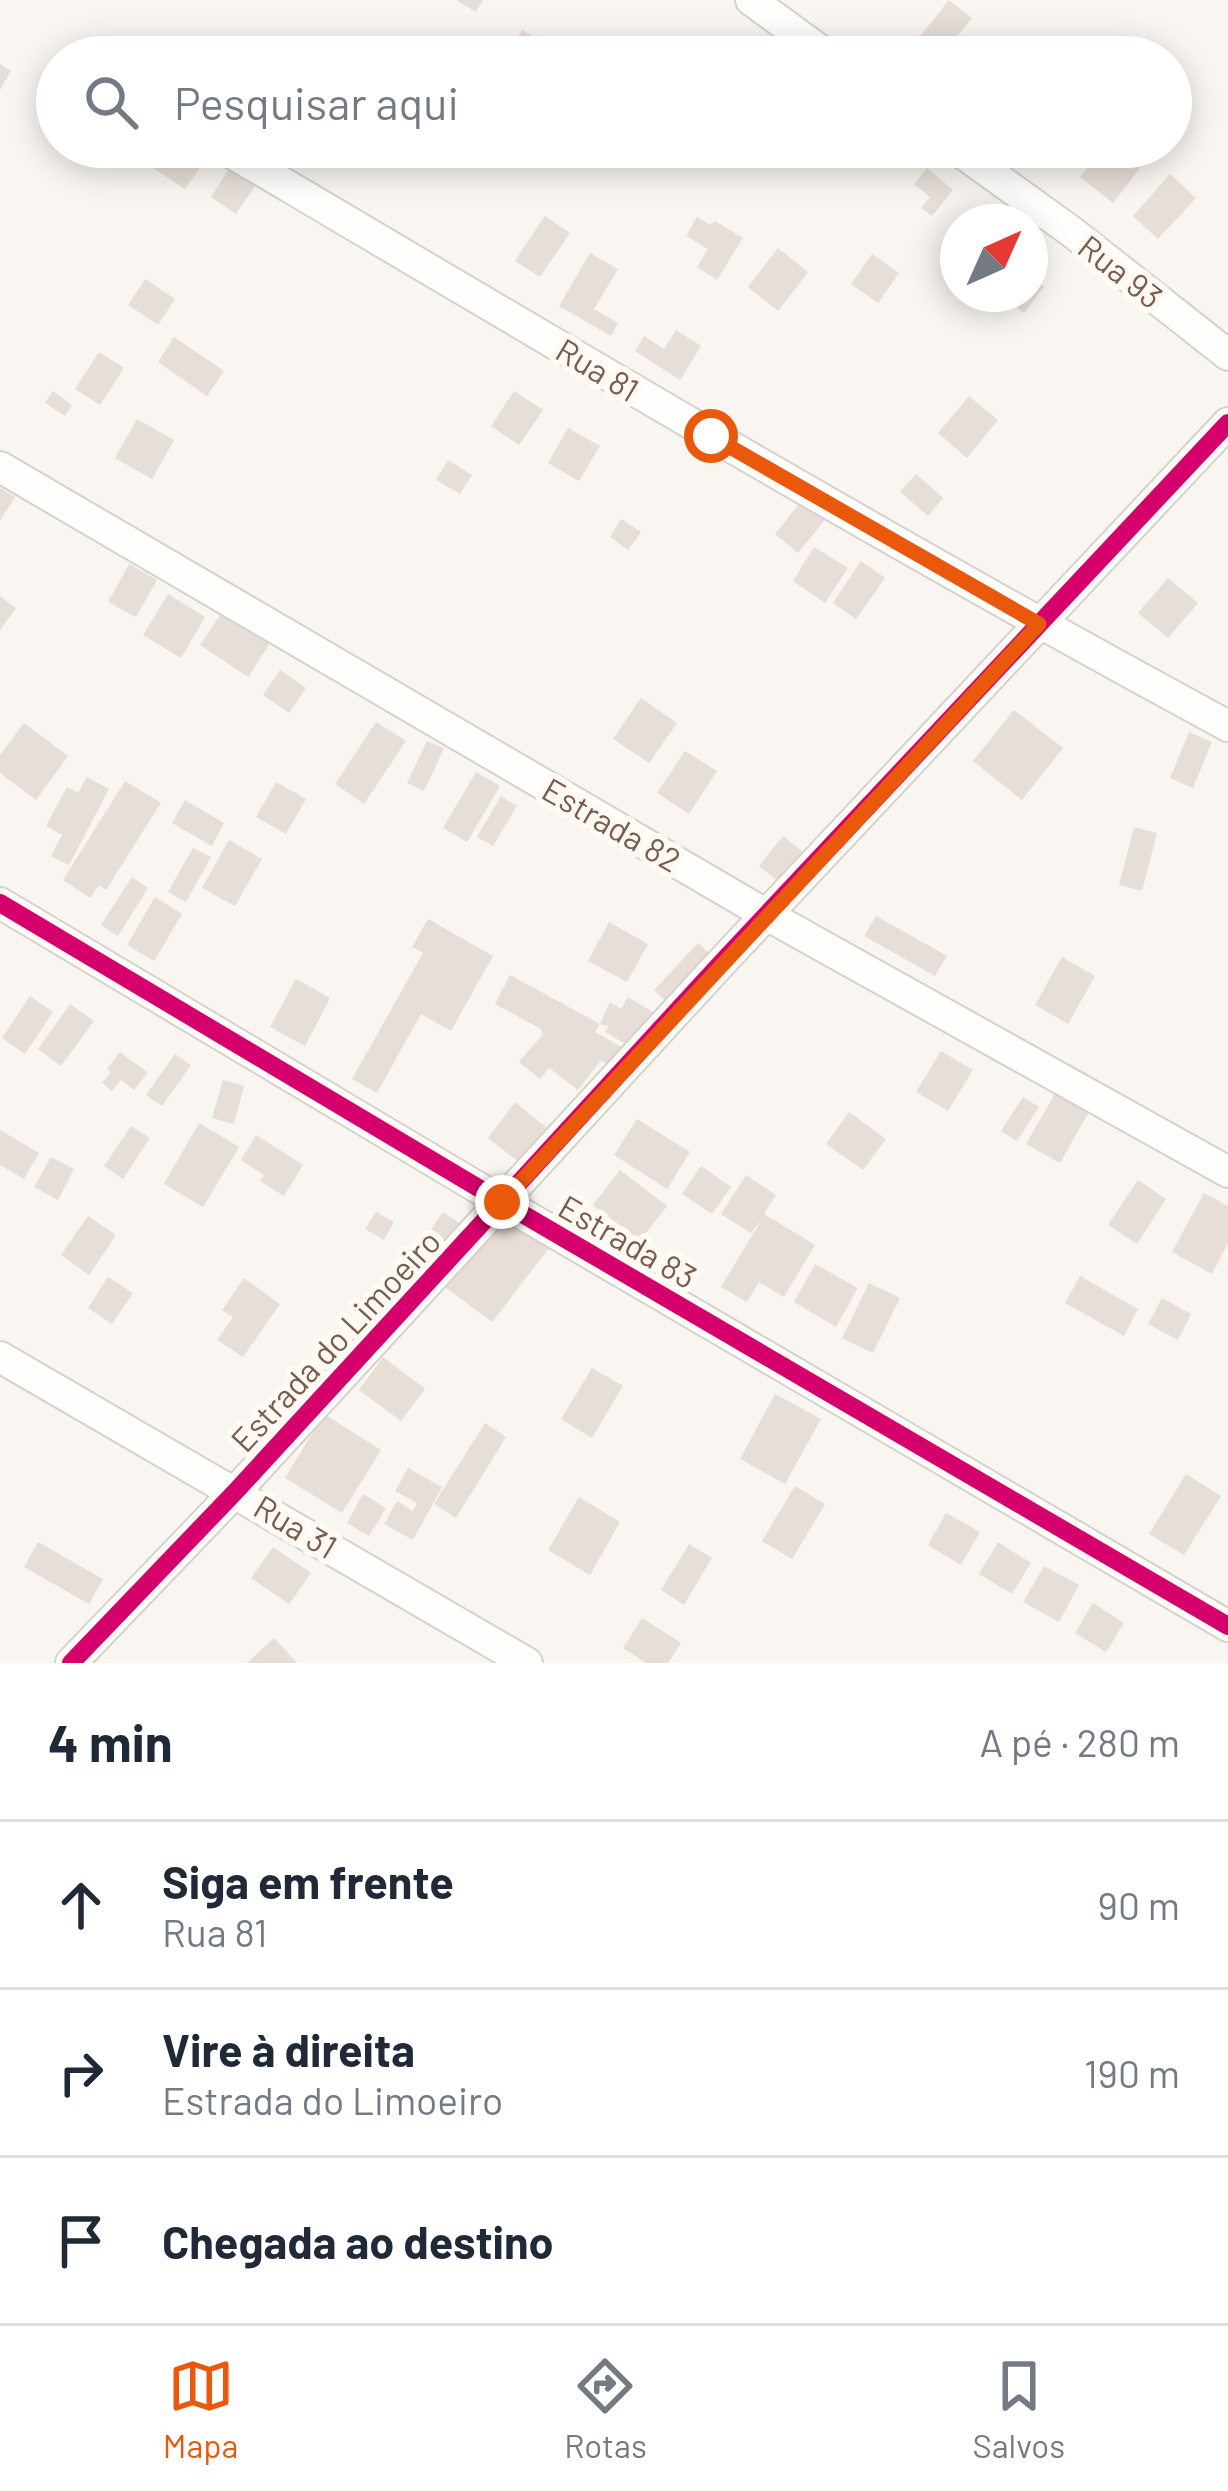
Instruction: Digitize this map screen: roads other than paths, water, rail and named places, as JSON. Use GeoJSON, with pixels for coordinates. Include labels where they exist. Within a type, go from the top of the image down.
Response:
{"type":"FeatureCollection","features":[{"type":"Feature","properties":{"kind":"street"},"geometry":{"type":"LineString","coordinates":[[751,0],[800,36]]}},
{"type":"Feature","properties":{"kind":"street","name":"Rua 81"},"geometry":{"type":"LineString","coordinates":[[257,168],[1039,624],[1228,727]]}},
{"type":"Feature","properties":{"kind":"street","name":"Rua 93"},"geometry":{"type":"LineString","coordinates":[[983,168],[1228,355]]}},
{"type":"Feature","properties":{"kind":"street","name":"Estrada do Limoeiro"},"geometry":{"type":"LineString","coordinates":[[71,1663],[1228,423]]}},
{"type":"Feature","properties":{"kind":"street","name":"Estrada 82"},"geometry":{"type":"LineString","coordinates":[[0,467],[767,914],[1228,1172]]}},
{"type":"Feature","properties":{"kind":"street","name":"Estrada 83"},"geometry":{"type":"LineString","coordinates":[[0,903],[1228,1626]]}},
{"type":"Feature","properties":{"kind":"street","name":"Rua 31"},"geometry":{"type":"LineString","coordinates":[[0,1357],[527,1663]]}}]}
